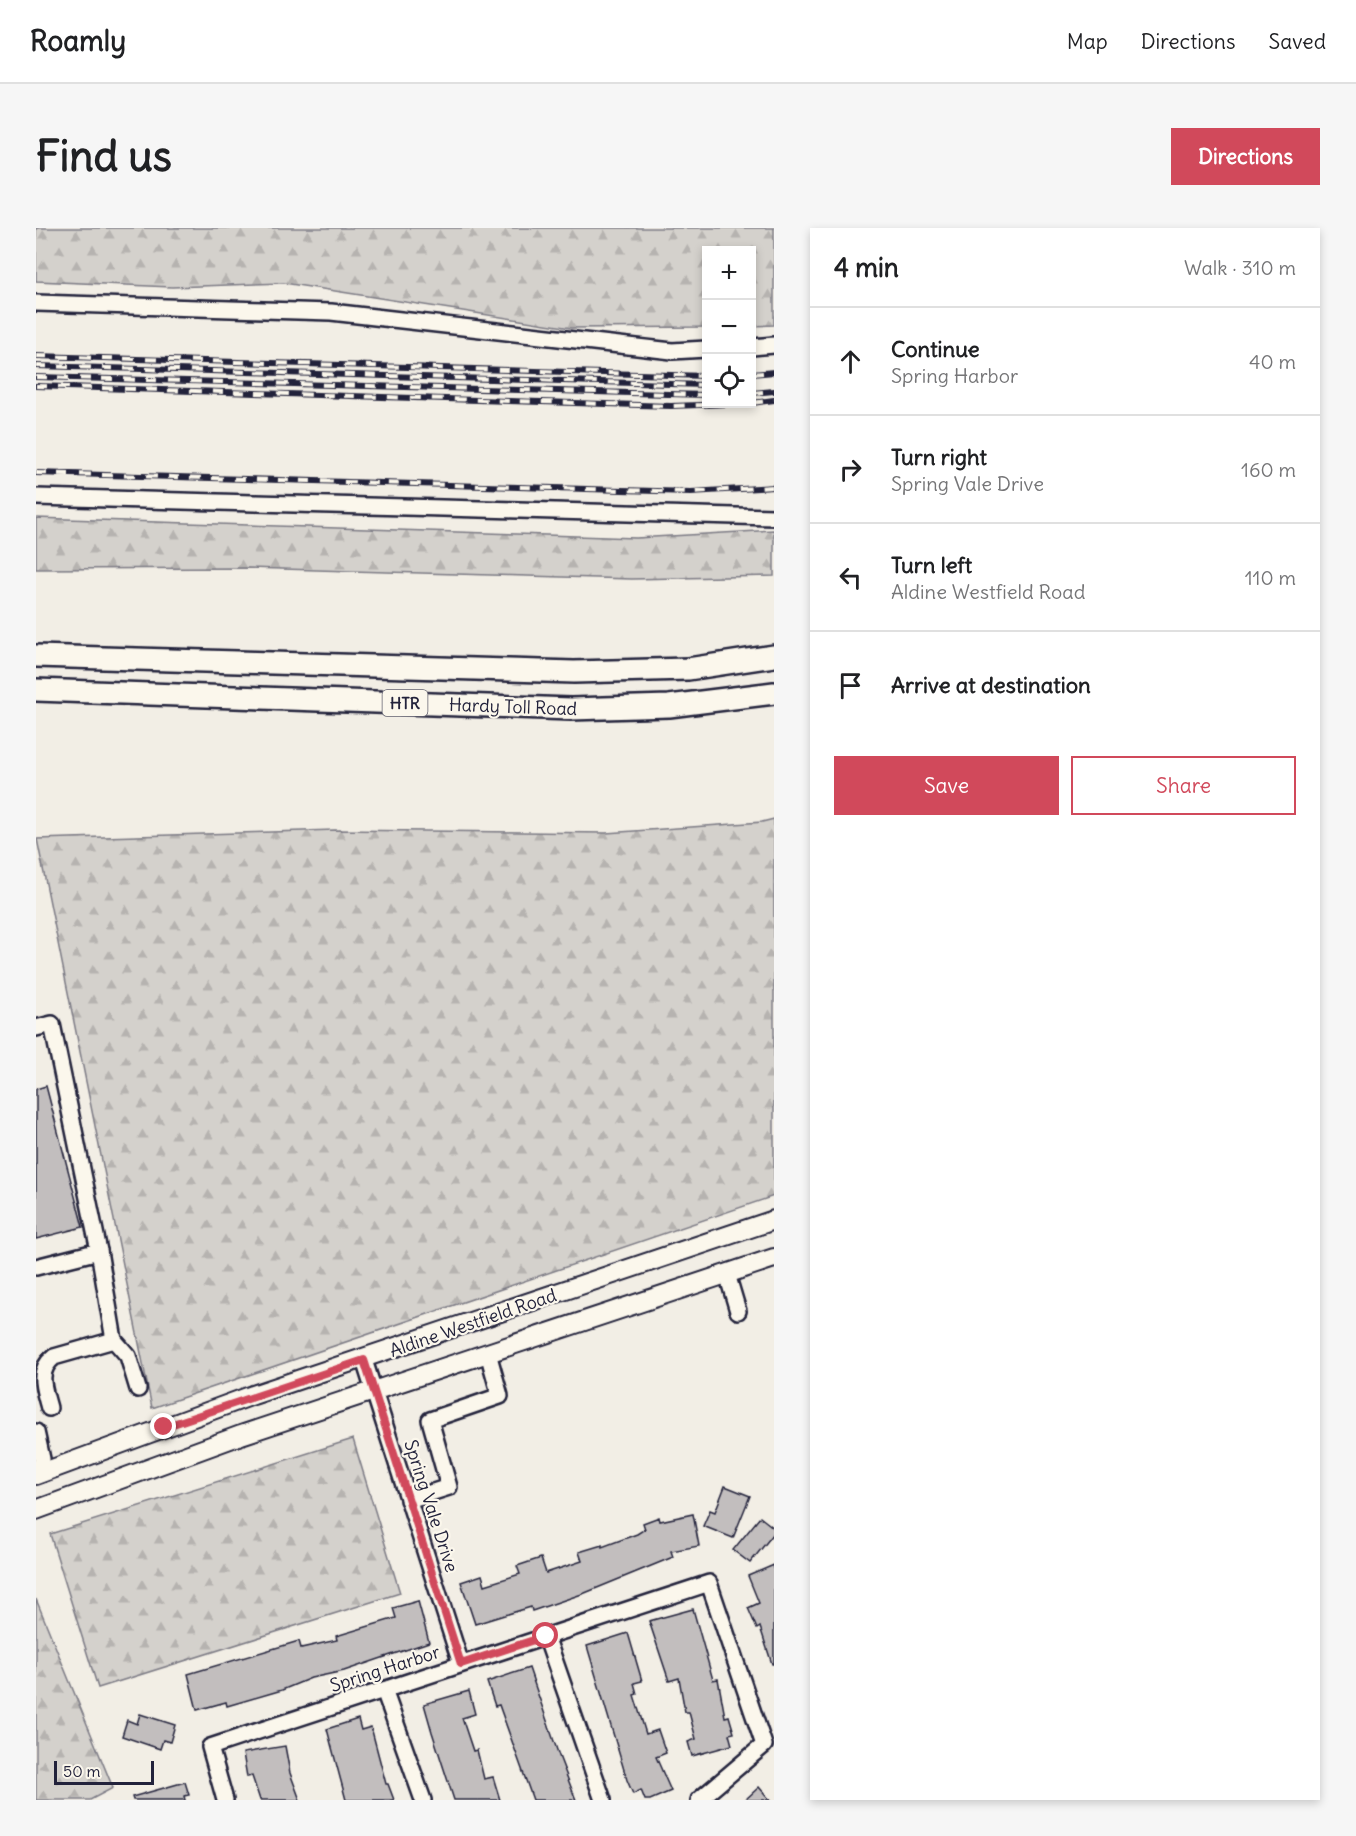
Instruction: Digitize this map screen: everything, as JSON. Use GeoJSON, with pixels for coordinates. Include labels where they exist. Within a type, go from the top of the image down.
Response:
{"type":"FeatureCollection","features":[{"type":"Feature","properties":{"kind":"highway","name":"Hardy Toll Road"},"geometry":{"type":"LineString","coordinates":[[36,656],[574,672],[688,669],[774,656]]}},
{"type":"Feature","properties":{"kind":"highway","name":"Hardy Toll Road"},"geometry":{"type":"LineString","coordinates":[[36,690],[571,709],[669,706],[774,693]]}},
{"type":"Feature","properties":{"kind":"main road","name":"Aldine Westfield Road"},"geometry":{"type":"LineString","coordinates":[[37,1474],[253,1395],[364,1360],[774,1220]]}},
{"type":"Feature","properties":{"kind":"main road","name":"Aldine Westfield Road"},"geometry":{"type":"LineString","coordinates":[[41,1508],[241,1435],[774,1258]]}},
{"type":"Feature","properties":{"kind":"main road"},"geometry":{"type":"LineString","coordinates":[[37,1474],[41,1508]]}},
{"type":"Feature","properties":{"kind":"street"},"geometry":{"type":"LineString","coordinates":[[36,303],[331,312],[672,351],[702,349]]}},
{"type":"Feature","properties":{"kind":"street"},"geometry":{"type":"LineString","coordinates":[[756,347],[774,345]]}},
{"type":"Feature","properties":{"kind":"street"},"geometry":{"type":"LineString","coordinates":[[36,497],[774,517]]}},
{"type":"Feature","properties":{"kind":"street"},"geometry":{"type":"LineString","coordinates":[[36,1028],[52,1024],[99,1251],[114,1340],[128,1356],[138,1389]]}},
{"type":"Feature","properties":{"kind":"street"},"geometry":{"type":"LineString","coordinates":[[36,1267],[99,1251]]}},
{"type":"Feature","properties":{"kind":"street"},"geometry":{"type":"LineString","coordinates":[[727,1274],[738,1311]]}},
{"type":"Feature","properties":{"kind":"street"},"geometry":{"type":"LineString","coordinates":[[49,1408],[41,1377],[48,1361],[54,1357],[114,1340]]}},
{"type":"Feature","properties":{"kind":"street"},"geometry":{"type":"LineString","coordinates":[[408,1500],[449,1487],[430,1420],[500,1396],[488,1353]]}},
{"type":"Feature","properties":{"kind":"street","name":"Spring Vale Drive"},"geometry":{"type":"LineString","coordinates":[[364,1360],[461,1664]]}},
{"type":"Feature","properties":{"kind":"street"},"geometry":{"type":"LineString","coordinates":[[36,1432],[42,1459],[37,1474]]}},
{"type":"Feature","properties":{"kind":"street","name":"Spring Harbor"},"geometry":{"type":"LineString","coordinates":[[225,1800],[210,1747],[709,1582],[764,1745],[699,1800]]}},
{"type":"Feature","properties":{"kind":"street"},"geometry":{"type":"LineString","coordinates":[[546,1636],[603,1800]]}},
{"type":"Feature","properties":{"kind":"street"},"geometry":{"type":"LineString","coordinates":[[384,1690],[423,1800]]}},
{"type":"Feature","properties":{"kind":"green space"},"geometry":{"type":"Polygon","coordinates":[[[36,228],[774,228],[774,325],[756,326],[756,246],[702,246],[702,327],[571,328],[284,283],[172,287],[36,281],[36,228]]]}},
{"type":"Feature","properties":{"kind":"green space"},"geometry":{"type":"Polygon","coordinates":[[[36,518],[636,538],[774,530],[774,576],[632,579],[247,568],[36,569],[36,518]]]}},
{"type":"Feature","properties":{"kind":"green space"},"geometry":{"type":"Polygon","coordinates":[[[774,819],[774,1196],[152,1408],[37,839],[335,830],[606,833],[762,822],[774,819]]]}},
{"type":"Feature","properties":{"kind":"green space"},"geometry":{"type":"Polygon","coordinates":[[[353,1439],[400,1593],[98,1688],[50,1534],[353,1439]]]}},
{"type":"Feature","properties":{"kind":"green space"},"geometry":{"type":"Polygon","coordinates":[[[36,1599],[113,1788],[90,1800],[36,1800],[36,1599]]]}},
{"type":"Feature","properties":{"kind":"building"},"geometry":{"type":"Polygon","coordinates":[[[46,1086],[83,1227],[36,1239],[36,1089],[46,1086]]]}},
{"type":"Feature","properties":{"kind":"building"},"geometry":{"type":"Polygon","coordinates":[[[725,1486],[750,1496],[733,1538],[703,1526],[710,1510],[715,1512],[725,1486]]]}},
{"type":"Feature","properties":{"kind":"building"},"geometry":{"type":"Polygon","coordinates":[[[693,1514],[699,1546],[671,1551],[673,1557],[585,1593],[532,1611],[531,1607],[475,1624],[461,1582],[482,1575],[485,1585],[520,1574],[517,1566],[541,1558],[546,1573],[582,1561],[579,1552],[602,1545],[602,1547],[637,1534],[645,1529],[643,1523],[659,1517],[660,1521],[693,1514]]]}},
{"type":"Feature","properties":{"kind":"building"},"geometry":{"type":"Polygon","coordinates":[[[760,1517],[774,1528],[774,1533],[750,1563],[733,1550],[760,1517]]]}},
{"type":"Feature","properties":{"kind":"building"},"geometry":{"type":"Polygon","coordinates":[[[774,1565],[774,1664],[772,1664],[760,1627],[757,1629],[748,1608],[759,1603],[748,1576],[774,1565]]]}},
{"type":"Feature","properties":{"kind":"building"},"geometry":{"type":"Polygon","coordinates":[[[418,1601],[429,1642],[344,1671],[311,1678],[282,1690],[227,1706],[226,1702],[197,1710],[188,1674],[299,1641],[301,1648],[337,1640],[336,1636],[396,1618],[393,1608],[418,1601]]]}},
{"type":"Feature","properties":{"kind":"building"},"geometry":{"type":"Polygon","coordinates":[[[693,1609],[713,1680],[718,1679],[725,1717],[729,1716],[734,1733],[729,1734],[732,1745],[692,1756],[688,1742],[696,1739],[689,1712],[685,1712],[679,1678],[669,1681],[649,1621],[693,1609]]]}},
{"type":"Feature","properties":{"kind":"building"},"geometry":{"type":"Polygon","coordinates":[[[628,1633],[642,1681],[634,1683],[637,1694],[634,1695],[646,1734],[658,1730],[666,1753],[656,1757],[671,1791],[650,1800],[645,1800],[641,1790],[633,1794],[627,1780],[587,1646],[628,1633]]]}},
{"type":"Feature","properties":{"kind":"building"},"geometry":{"type":"Polygon","coordinates":[[[529,1668],[576,1800],[533,1800],[499,1705],[495,1706],[487,1682],[529,1668]]]}},
{"type":"Feature","properties":{"kind":"building"},"geometry":{"type":"Polygon","coordinates":[[[469,1691],[475,1714],[462,1718],[473,1751],[477,1750],[484,1779],[493,1777],[500,1800],[454,1800],[424,1704],[469,1691]]]}},
{"type":"Feature","properties":{"kind":"building"},"geometry":{"type":"Polygon","coordinates":[[[140,1714],[175,1725],[170,1742],[163,1740],[160,1749],[122,1736],[127,1720],[137,1724],[140,1714]]]}},
{"type":"Feature","properties":{"kind":"building"},"geometry":{"type":"Polygon","coordinates":[[[358,1719],[361,1730],[371,1727],[386,1784],[394,1800],[346,1800],[327,1729],[358,1719]]]}},
{"type":"Feature","properties":{"kind":"building"},"geometry":{"type":"Polygon","coordinates":[[[285,1746],[290,1773],[300,1800],[260,1800],[252,1776],[247,1777],[243,1753],[285,1746]]]}},
{"type":"Feature","properties":{"kind":"building"},"geometry":{"type":"Polygon","coordinates":[[[185,1782],[189,1795],[184,1796],[185,1800],[133,1800],[132,1797],[185,1782]]]}},
{"type":"Feature","properties":{"kind":"building"},"geometry":{"type":"Polygon","coordinates":[[[759,1787],[770,1800],[745,1800],[759,1787]]]}},
{"type":"Feature","properties":{"kind":"railway"},"geometry":{"type":"LineString","coordinates":[[36,356],[702,376]]}},
{"type":"Feature","properties":{"kind":"railway"},"geometry":{"type":"LineString","coordinates":[[36,366],[702,385]]}},
{"type":"Feature","properties":{"kind":"railway"},"geometry":{"type":"LineString","coordinates":[[756,374],[774,372]]}},
{"type":"Feature","properties":{"kind":"railway"},"geometry":{"type":"LineString","coordinates":[[36,377],[702,395]]}},
{"type":"Feature","properties":{"kind":"railway"},"geometry":{"type":"LineString","coordinates":[[36,386],[671,406],[702,405]]}},
{"type":"Feature","properties":{"kind":"railway"},"geometry":{"type":"LineString","coordinates":[[756,393],[774,391]]}},
{"type":"Feature","properties":{"kind":"railway"},"geometry":{"type":"LineString","coordinates":[[756,402],[774,400]]}},
{"type":"Feature","properties":{"kind":"railway"},"geometry":{"type":"LineString","coordinates":[[36,473],[691,492],[774,487]]}},
{"type":"Feature","properties":{"kind":"route"},"geometry":{"type":"LineString","coordinates":[[164,1427],[253,1395],[364,1360],[461,1664],[546,1636]]}}]}
